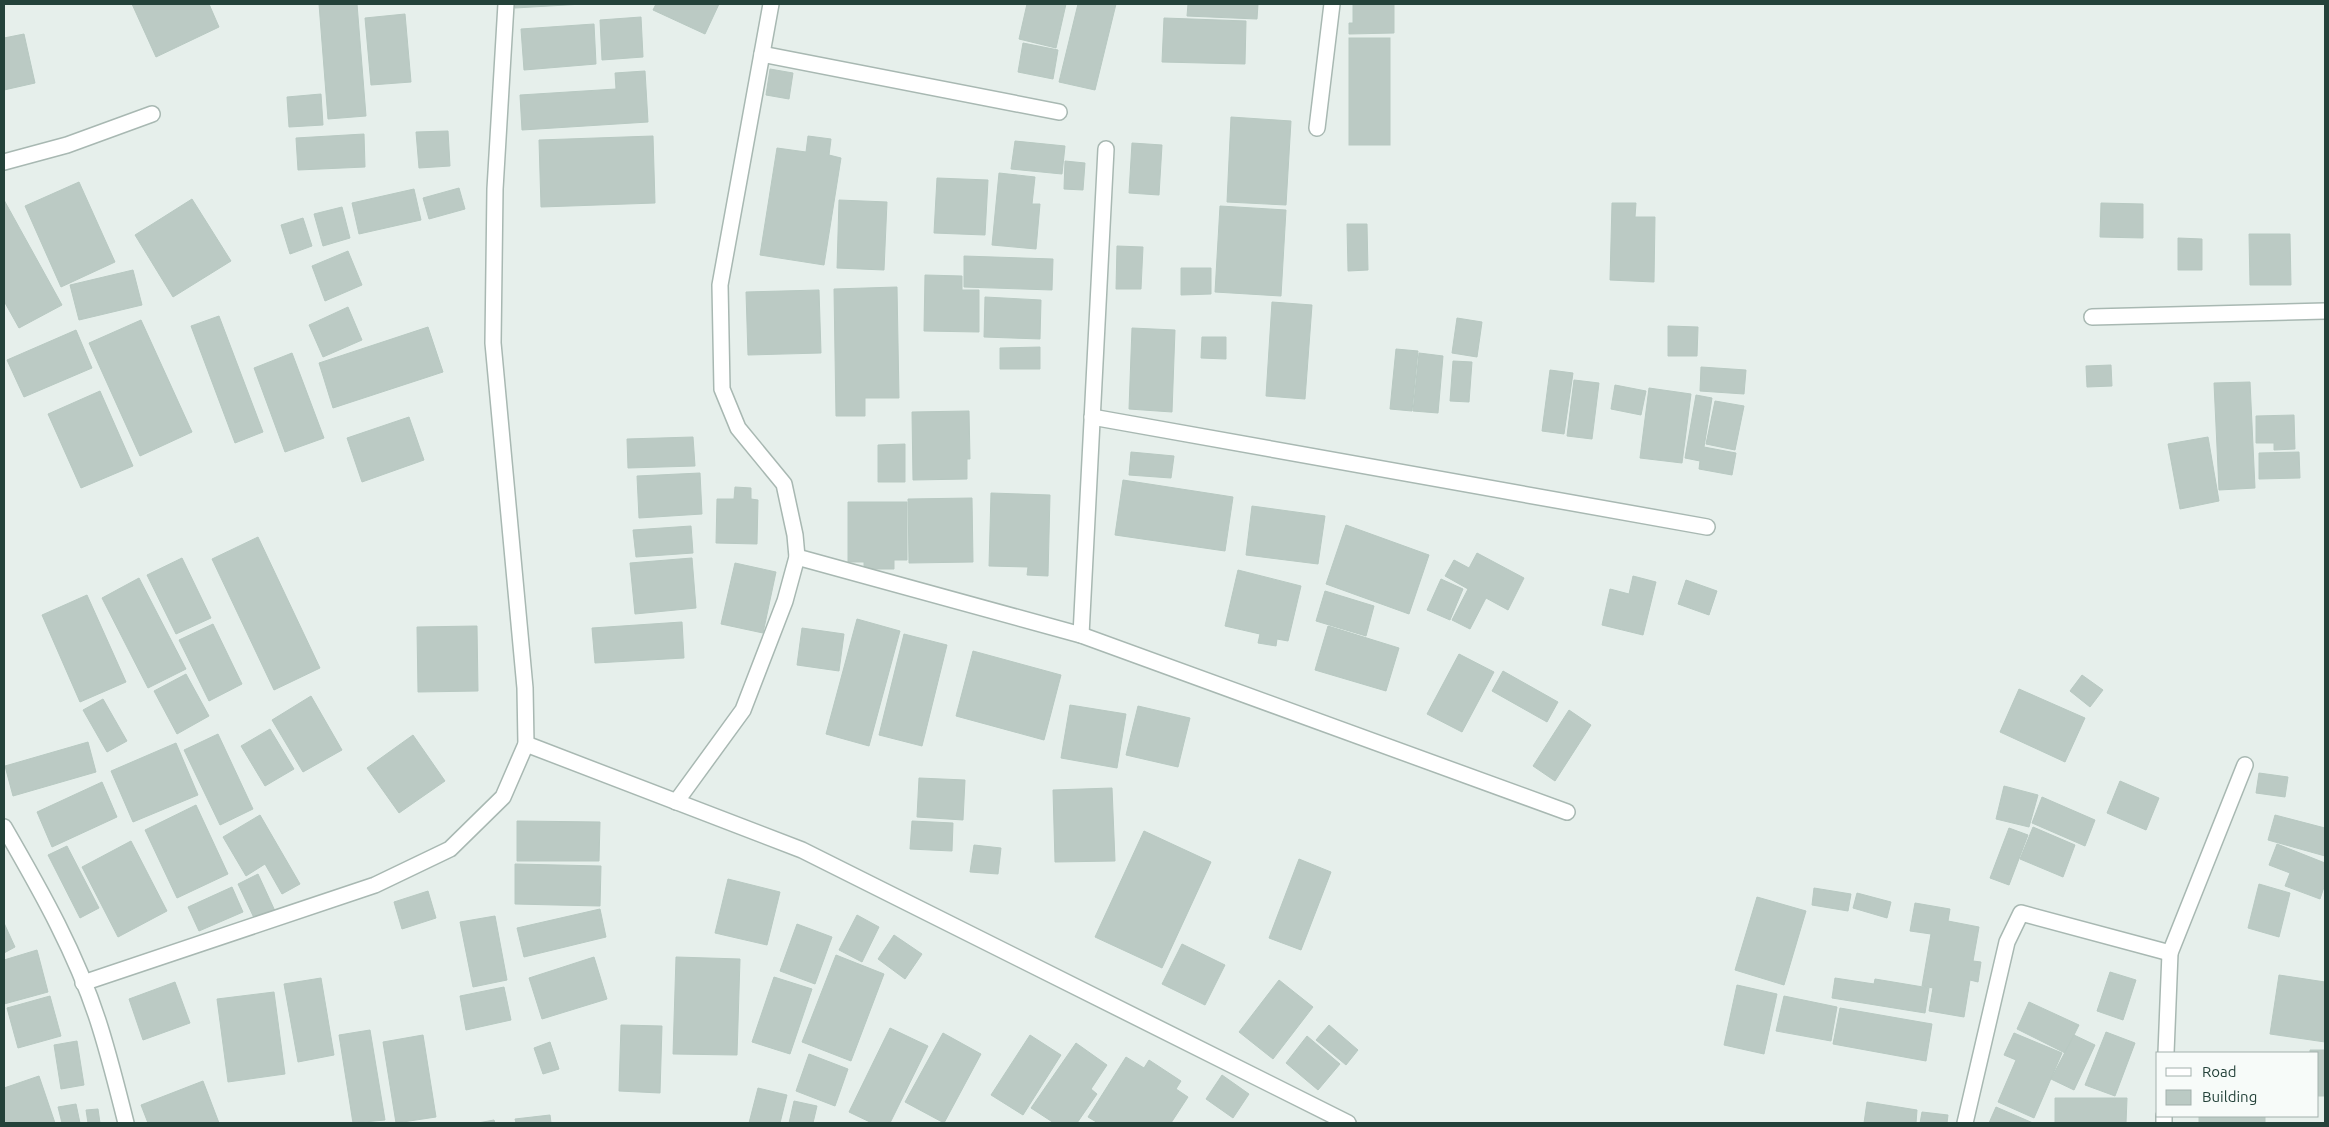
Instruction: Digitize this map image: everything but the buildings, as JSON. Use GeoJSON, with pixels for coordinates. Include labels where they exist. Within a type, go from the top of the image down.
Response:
{"type":"FeatureCollection","features":[{"type":"Feature","properties":{"kind":"street"},"geometry":{"type":"LineString","coordinates":[[84,983],[375,885],[450,850],[503,797],[526,744],[525,688],[492,344],[495,189],[506,4]]}},
{"type":"Feature","properties":{"kind":"street"},"geometry":{"type":"LineString","coordinates":[[676,802],[743,710],[785,601],[797,557],[795,535],[784,484],[738,428],[722,389],[720,285],[771,4]]}},
{"type":"Feature","properties":{"kind":"street"},"geometry":{"type":"LineString","coordinates":[[1317,128],[1332,4]]}},
{"type":"Feature","properties":{"kind":"street"},"geometry":{"type":"LineString","coordinates":[[762,54],[1059,112]]}},
{"type":"Feature","properties":{"kind":"street"},"geometry":{"type":"LineString","coordinates":[[4,162],[67,145],[152,114]]}},
{"type":"Feature","properties":{"kind":"street"},"geometry":{"type":"LineString","coordinates":[[1081,635],[1106,149]]}},
{"type":"Feature","properties":{"kind":"street"},"geometry":{"type":"LineString","coordinates":[[2092,317],[2325,311]]}},
{"type":"Feature","properties":{"kind":"street"},"geometry":{"type":"LineString","coordinates":[[1092,417],[1707,526]]}},
{"type":"Feature","properties":{"kind":"street"},"geometry":{"type":"LineString","coordinates":[[797,557],[1081,635],[1566,812]]}},
{"type":"Feature","properties":{"kind":"street"},"geometry":{"type":"LineString","coordinates":[[526,744],[802,850],[1348,1123]]}},
{"type":"Feature","properties":{"kind":"street"},"geometry":{"type":"LineString","coordinates":[[2166,1052],[2170,953],[2245,765]]}},
{"type":"Feature","properties":{"kind":"street"},"geometry":{"type":"LineString","coordinates":[[4,827],[41,890],[84,983],[100,1026],[126,1123]]}},
{"type":"Feature","properties":{"kind":"street"},"geometry":{"type":"LineString","coordinates":[[1965,1123],[2007,942],[2020,913],[2170,953]]}}]}
